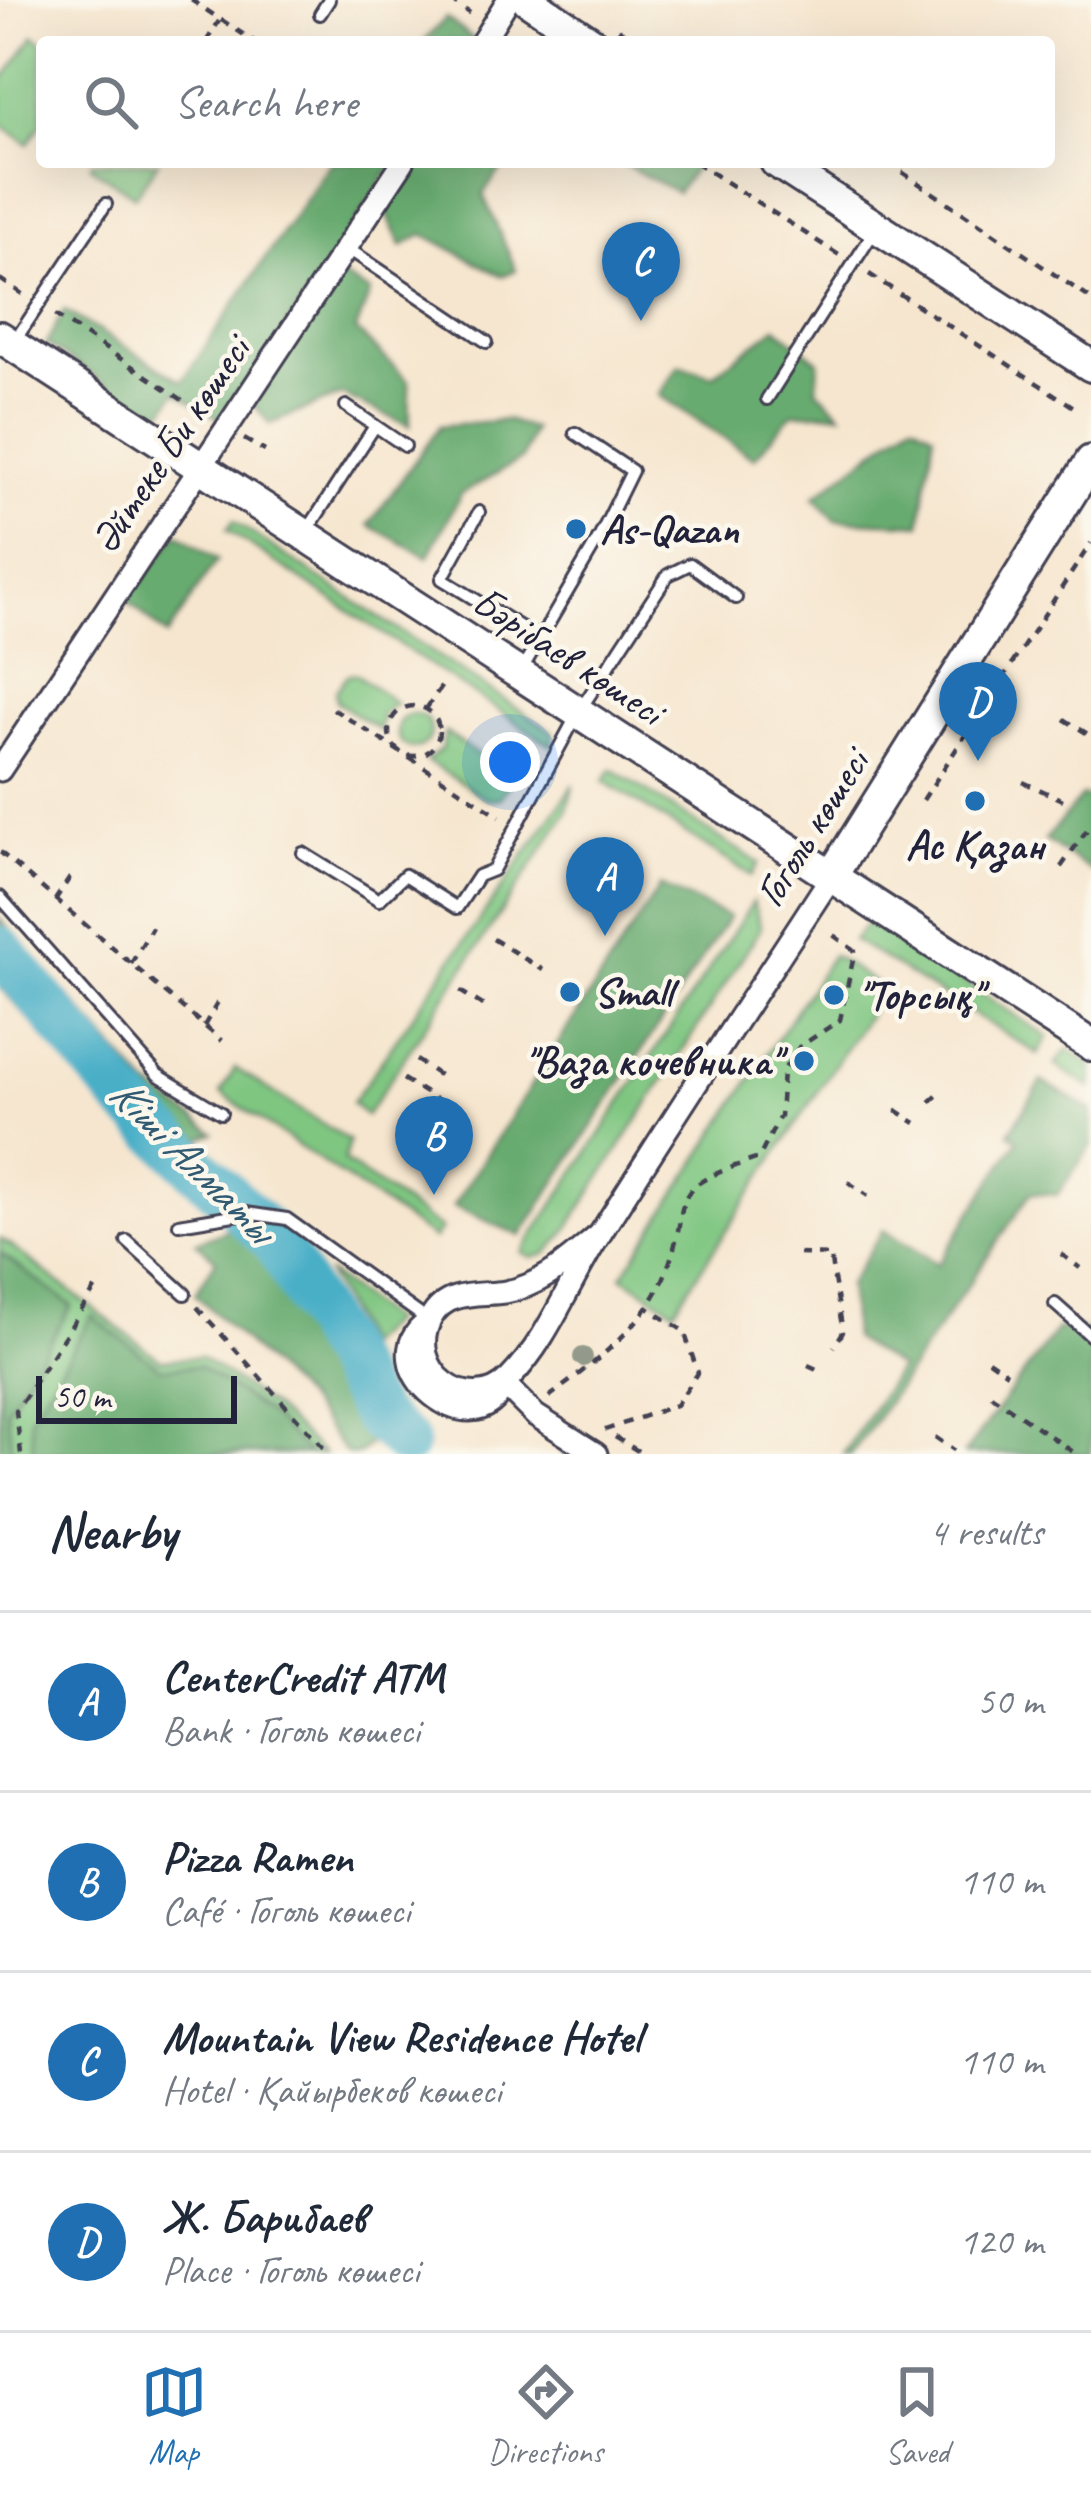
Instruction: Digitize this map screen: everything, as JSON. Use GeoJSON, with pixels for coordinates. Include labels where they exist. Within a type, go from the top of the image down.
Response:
{"type":"FeatureCollection","features":[{"type":"Feature","properties":{"kind":"street"},"geometry":{"type":"LineString","coordinates":[[481,31],[508,0]]}},
{"type":"Feature","properties":{"kind":"street"},"geometry":{"type":"LineString","coordinates":[[527,0],[582,36]]}},
{"type":"Feature","properties":{"kind":"street","name":"Әйтеке Би көшесі"},"geometry":{"type":"LineString","coordinates":[[0,770],[399,168]]}},
{"type":"Feature","properties":{"kind":"street"},"geometry":{"type":"LineString","coordinates":[[785,168],[1091,366]]}},
{"type":"Feature","properties":{"kind":"street","name":"Бәрібаев көшесі"},"geometry":{"type":"LineString","coordinates":[[6,341],[1091,1045]]}},
{"type":"Feature","properties":{"kind":"street","name":"Гоголь көшесі"},"geometry":{"type":"LineString","coordinates":[[504,1384],[523,1364],[598,1237],[831,877],[1091,461]]}},
{"type":"Feature","properties":{"kind":"street"},"geometry":{"type":"LineString","coordinates":[[596,1454],[535,1415],[504,1384],[479,1395],[449,1388],[427,1360],[429,1321],[462,1295],[529,1285],[598,1237]]}},
{"type":"Feature","properties":{"kind":"lane"},"geometry":{"type":"LineString","coordinates":[[320,14],[329,0]]}},
{"type":"Feature","properties":{"kind":"lane"},"geometry":{"type":"LineString","coordinates":[[6,341],[39,305],[106,204]]}},
{"type":"Feature","properties":{"kind":"lane"},"geometry":{"type":"LineString","coordinates":[[767,399],[877,227]]}},
{"type":"Feature","properties":{"kind":"lane"},"geometry":{"type":"LineString","coordinates":[[346,248],[488,342]]}},
{"type":"Feature","properties":{"kind":"lane"},"geometry":{"type":"LineString","coordinates":[[346,406],[405,446]]}},
{"type":"Feature","properties":{"kind":"lane"},"geometry":{"type":"LineString","coordinates":[[304,535],[375,426]]}},
{"type":"Feature","properties":{"kind":"lane"},"geometry":{"type":"LineString","coordinates":[[518,674],[632,471],[575,433]]}},
{"type":"Feature","properties":{"kind":"lane"},"geometry":{"type":"LineString","coordinates":[[479,512],[442,579],[540,639]]}},
{"type":"Feature","properties":{"kind":"lane"},"geometry":{"type":"LineString","coordinates":[[303,854],[380,900],[405,875],[458,908],[478,876],[493,869],[578,712],[668,575],[690,564],[736,598]]}},
{"type":"Feature","properties":{"kind":"lane"},"geometry":{"type":"LineString","coordinates":[[0,898],[158,1075],[221,1114]]}},
{"type":"Feature","properties":{"kind":"lane"},"geometry":{"type":"LineString","coordinates":[[178,1224],[246,1213],[287,1219],[429,1321]]}},
{"type":"Feature","properties":{"kind":"lane"},"geometry":{"type":"LineString","coordinates":[[127,1241],[185,1294]]}},
{"type":"Feature","properties":{"kind":"lane"},"geometry":{"type":"LineString","coordinates":[[1055,1304],[1091,1336]]}},
{"type":"Feature","properties":{"kind":"path"},"geometry":{"type":"LineString","coordinates":[[191,0],[245,36]]}},
{"type":"Feature","properties":{"kind":"path"},"geometry":{"type":"LineString","coordinates":[[450,0],[481,31]]}},
{"type":"Feature","properties":{"kind":"path"},"geometry":{"type":"LineString","coordinates":[[210,36],[220,20]]}},
{"type":"Feature","properties":{"kind":"path"},"geometry":{"type":"LineString","coordinates":[[704,168],[1081,411]]}},
{"type":"Feature","properties":{"kind":"path"},"geometry":{"type":"LineString","coordinates":[[896,168],[1091,299]]}},
{"type":"Feature","properties":{"kind":"path"},"geometry":{"type":"LineString","coordinates":[[0,279],[214,420]]}},
{"type":"Feature","properties":{"kind":"path"},"geometry":{"type":"LineString","coordinates":[[241,437],[265,452]]}},
{"type":"Feature","properties":{"kind":"path"},"geometry":{"type":"LineString","coordinates":[[922,800],[1091,543]]}},
{"type":"Feature","properties":{"kind":"path"},"geometry":{"type":"LineString","coordinates":[[426,709],[445,681]]}},
{"type":"Feature","properties":{"kind":"path"},"geometry":{"type":"LineString","coordinates":[[410,706],[426,709],[439,728],[435,744],[423,754],[400,752],[390,739],[395,714],[410,706]]}},
{"type":"Feature","properties":{"kind":"path"},"geometry":{"type":"LineString","coordinates":[[333,709],[514,824]]}},
{"type":"Feature","properties":{"kind":"path"},"geometry":{"type":"LineString","coordinates":[[1064,719],[1091,736]]}},
{"type":"Feature","properties":{"kind":"path"},"geometry":{"type":"LineString","coordinates":[[1023,782],[1063,800]]}},
{"type":"Feature","properties":{"kind":"path"},"geometry":{"type":"LineString","coordinates":[[1061,867],[1091,824]]}},
{"type":"Feature","properties":{"kind":"path"},"geometry":{"type":"LineString","coordinates":[[0,853],[222,1041]]}},
{"type":"Feature","properties":{"kind":"path"},"geometry":{"type":"LineString","coordinates":[[56,900],[71,876]]}},
{"type":"Feature","properties":{"kind":"path"},"geometry":{"type":"LineString","coordinates":[[131,964],[152,927]]}},
{"type":"Feature","properties":{"kind":"path"},"geometry":{"type":"LineString","coordinates":[[567,1408],[548,1397],[597,1362],[646,1307],[665,1276],[683,1197],[706,1175],[759,1158],[780,1115],[783,1071],[799,1048],[840,1020],[855,951],[829,932]]}},
{"type":"Feature","properties":{"kind":"path"},"geometry":{"type":"LineString","coordinates":[[493,939],[543,970]]}},
{"type":"Feature","properties":{"kind":"path"},"geometry":{"type":"LineString","coordinates":[[460,991],[489,1010]]}},
{"type":"Feature","properties":{"kind":"path"},"geometry":{"type":"LineString","coordinates":[[204,1026],[219,1000]]}},
{"type":"Feature","properties":{"kind":"path"},"geometry":{"type":"LineString","coordinates":[[416,1060],[445,1078]]}},
{"type":"Feature","properties":{"kind":"path"},"geometry":{"type":"LineString","coordinates":[[403,1079],[455,1111]]}},
{"type":"Feature","properties":{"kind":"path"},"geometry":{"type":"LineString","coordinates":[[930,1102],[942,1091]]}},
{"type":"Feature","properties":{"kind":"path"},"geometry":{"type":"LineString","coordinates":[[896,1110],[916,1123]]}},
{"type":"Feature","properties":{"kind":"path"},"geometry":{"type":"LineString","coordinates":[[848,1182],[868,1196]]}},
{"type":"Feature","properties":{"kind":"path"},"geometry":{"type":"LineString","coordinates":[[800,1254],[830,1255],[843,1332],[834,1347]]}},
{"type":"Feature","properties":{"kind":"path"},"geometry":{"type":"LineString","coordinates":[[1060,1254],[1080,1268]]}},
{"type":"Feature","properties":{"kind":"path"},"geometry":{"type":"LineString","coordinates":[[21,1454],[16,1411],[97,1286]]}},
{"type":"Feature","properties":{"kind":"path"},"geometry":{"type":"LineString","coordinates":[[185,1294],[329,1454]]}},
{"type":"Feature","properties":{"kind":"path"},"geometry":{"type":"LineString","coordinates":[[605,1430],[676,1405],[698,1373],[684,1331],[646,1307]]}},
{"type":"Feature","properties":{"kind":"path"},"geometry":{"type":"LineString","coordinates":[[988,1360],[1007,1373]]}},
{"type":"Feature","properties":{"kind":"path"},"geometry":{"type":"LineString","coordinates":[[808,1365],[819,1370]]}},
{"type":"Feature","properties":{"kind":"path"},"geometry":{"type":"LineString","coordinates":[[991,1395],[1076,1454]]}},
{"type":"Feature","properties":{"kind":"path"},"geometry":{"type":"LineString","coordinates":[[586,1419],[643,1454]]}},
{"type":"Feature","properties":{"kind":"path"},"geometry":{"type":"LineString","coordinates":[[935,1437],[954,1450]]}},
{"type":"Feature","properties":{"kind":"green space"},"geometry":{"type":"Polygon","coordinates":[[[446,18],[470,36],[429,36],[446,18]]]}},
{"type":"Feature","properties":{"kind":"green space"},"geometry":{"type":"Polygon","coordinates":[[[36,37],[36,132],[28,144],[0,124],[0,84],[36,37]]]}},
{"type":"Feature","properties":{"kind":"green space"},"geometry":{"type":"Polygon","coordinates":[[[93,168],[154,168],[135,196],[93,168]]]}},
{"type":"Feature","properties":{"kind":"green space"},"geometry":{"type":"Polygon","coordinates":[[[327,168],[391,168],[224,422],[176,392],[158,419],[46,344],[64,310],[182,381],[327,168]]]}},
{"type":"Feature","properties":{"kind":"green space"},"geometry":{"type":"Polygon","coordinates":[[[409,168],[502,168],[483,194],[516,270],[502,276],[423,234],[402,246],[383,206],[409,168]]]}},
{"type":"Feature","properties":{"kind":"green space"},"geometry":{"type":"Polygon","coordinates":[[[630,168],[695,168],[677,192],[630,168]]]}},
{"type":"Feature","properties":{"kind":"green space"},"geometry":{"type":"Polygon","coordinates":[[[341,276],[370,292],[356,330],[409,381],[410,426],[341,395],[270,424],[253,404],[341,276]]]}},
{"type":"Feature","properties":{"kind":"green space"},"geometry":{"type":"Polygon","coordinates":[[[776,327],[819,361],[817,389],[841,413],[793,413],[754,458],[659,395],[679,365],[713,375],[776,327]]]}},
{"type":"Feature","properties":{"kind":"green space"},"geometry":{"type":"Polygon","coordinates":[[[506,420],[533,429],[522,459],[461,494],[428,557],[369,525],[440,426],[506,420]]]}},
{"type":"Feature","properties":{"kind":"green space"},"geometry":{"type":"Polygon","coordinates":[[[913,421],[934,433],[921,524],[835,520],[814,497],[913,421]]]}},
{"type":"Feature","properties":{"kind":"green space"},"geometry":{"type":"Polygon","coordinates":[[[233,521],[553,732],[552,746],[227,530],[233,521]]]}},
{"type":"Feature","properties":{"kind":"green space"},"geometry":{"type":"Polygon","coordinates":[[[178,533],[217,560],[167,636],[127,600],[178,533]]]}},
{"type":"Feature","properties":{"kind":"green space"},"geometry":{"type":"Polygon","coordinates":[[[356,674],[396,703],[383,713],[379,730],[337,702],[335,691],[348,675],[356,674]]]}},
{"type":"Feature","properties":{"kind":"green space"},"geometry":{"type":"Polygon","coordinates":[[[414,714],[426,719],[431,731],[426,743],[414,748],[402,743],[397,731],[402,719],[414,714]]]}},
{"type":"Feature","properties":{"kind":"green space"},"geometry":{"type":"Polygon","coordinates":[[[445,732],[506,774],[508,786],[500,798],[488,800],[426,761],[442,749],[445,732]]]}},
{"type":"Feature","properties":{"kind":"green space"},"geometry":{"type":"Polygon","coordinates":[[[612,769],[759,863],[752,876],[604,781],[612,769]]]}},
{"type":"Feature","properties":{"kind":"green space"},"geometry":{"type":"Polygon","coordinates":[[[574,784],[566,814],[366,1116],[352,1103],[574,784]]]}},
{"type":"Feature","properties":{"kind":"green space"},"geometry":{"type":"Polygon","coordinates":[[[1082,796],[1091,797],[1091,871],[1045,840],[1082,796]]]}},
{"type":"Feature","properties":{"kind":"green space"},"geometry":{"type":"Polygon","coordinates":[[[660,886],[729,917],[521,1236],[453,1206],[660,886]]]}},
{"type":"Feature","properties":{"kind":"green space"},"geometry":{"type":"Polygon","coordinates":[[[753,902],[761,928],[564,1235],[546,1254],[532,1258],[522,1253],[753,902]]]}},
{"type":"Feature","properties":{"kind":"green space"},"geometry":{"type":"Polygon","coordinates":[[[0,919],[146,1084],[214,1133],[161,1156],[128,1129],[0,987],[0,919]]]}},
{"type":"Feature","properties":{"kind":"green space"},"geometry":{"type":"Polygon","coordinates":[[[870,920],[1048,1037],[1038,1054],[853,940],[870,920]]]}},
{"type":"Feature","properties":{"kind":"green space"},"geometry":{"type":"Polygon","coordinates":[[[832,955],[885,989],[674,1310],[622,1276],[832,955]]]}},
{"type":"Feature","properties":{"kind":"green space"},"geometry":{"type":"Polygon","coordinates":[[[1068,1049],[1091,1065],[1091,1088],[1055,1065],[1068,1049]]]}},
{"type":"Feature","properties":{"kind":"green space"},"geometry":{"type":"Polygon","coordinates":[[[235,1068],[349,1141],[344,1161],[441,1229],[434,1239],[221,1093],[235,1068]]]}},
{"type":"Feature","properties":{"kind":"green space"},"geometry":{"type":"Polygon","coordinates":[[[1042,1081],[1091,1110],[1091,1146],[1057,1195],[1031,1193],[866,1434],[851,1454],[843,1454],[899,1368],[853,1339],[848,1285],[883,1230],[938,1264],[1018,1140],[1009,1133],[1042,1081]]]}},
{"type":"Feature","properties":{"kind":"green space"},"geometry":{"type":"Polygon","coordinates":[[[239,1225],[266,1239],[375,1440],[359,1454],[346,1454],[306,1401],[195,1294],[216,1260],[196,1242],[239,1225]]]}},
{"type":"Feature","properties":{"kind":"green space"},"geometry":{"type":"Polygon","coordinates":[[[0,1238],[161,1360],[200,1357],[271,1406],[323,1454],[0,1454],[0,1238]]]}},
{"type":"Feature","properties":{"kind":"green space"},"geometry":{"type":"Polygon","coordinates":[[[0,1253],[72,1306],[7,1409],[12,1454],[0,1454],[0,1253]]]}},
{"type":"Feature","properties":{"kind":"green space"},"geometry":{"type":"Polygon","coordinates":[[[327,1272],[391,1321],[364,1346],[327,1272]]]}},
{"type":"Feature","properties":{"kind":"green space"},"geometry":{"type":"Polygon","coordinates":[[[92,1316],[160,1368],[199,1366],[269,1414],[309,1454],[33,1454],[30,1417],[92,1316]]]}},
{"type":"Feature","properties":{"kind":"green space"},"geometry":{"type":"Polygon","coordinates":[[[1057,1329],[1091,1330],[1091,1454],[964,1454],[1057,1329]]]}},
{"type":"Feature","properties":{"kind":"waterway","name":"Кіші Алматы"},"geometry":{"type":"LineString","coordinates":[[0,950],[129,1103],[277,1243],[376,1417],[405,1442]]}},
{"type":"Feature","properties":{"kind":"place","name":"Mountain View Residence Hotel"},"geometry":{"type":"Point","coordinates":[641,321]}},
{"type":"Feature","properties":{"kind":"place","name":"As-Qazan"},"geometry":{"type":"Point","coordinates":[576,529]}},
{"type":"Feature","properties":{"kind":"place","name":"Ж. Барибаев"},"geometry":{"type":"Point","coordinates":[978,761]}},
{"type":"Feature","properties":{"kind":"place","name":"Ас Қазан"},"geometry":{"type":"Point","coordinates":[975,801]}},
{"type":"Feature","properties":{"kind":"place","name":"CenterCredit ATM"},"geometry":{"type":"Point","coordinates":[605,936]}},
{"type":"Feature","properties":{"kind":"place","name":"Small"},"geometry":{"type":"Point","coordinates":[570,992]}},
{"type":"Feature","properties":{"kind":"place","name":"\"Торсық\""},"geometry":{"type":"Point","coordinates":[834,995]}},
{"type":"Feature","properties":{"kind":"place","name":"\"Ваза кочевника\""},"geometry":{"type":"Point","coordinates":[804,1061]}},
{"type":"Feature","properties":{"kind":"place","name":"Pizza Ramen"},"geometry":{"type":"Point","coordinates":[434,1195]}}]}
